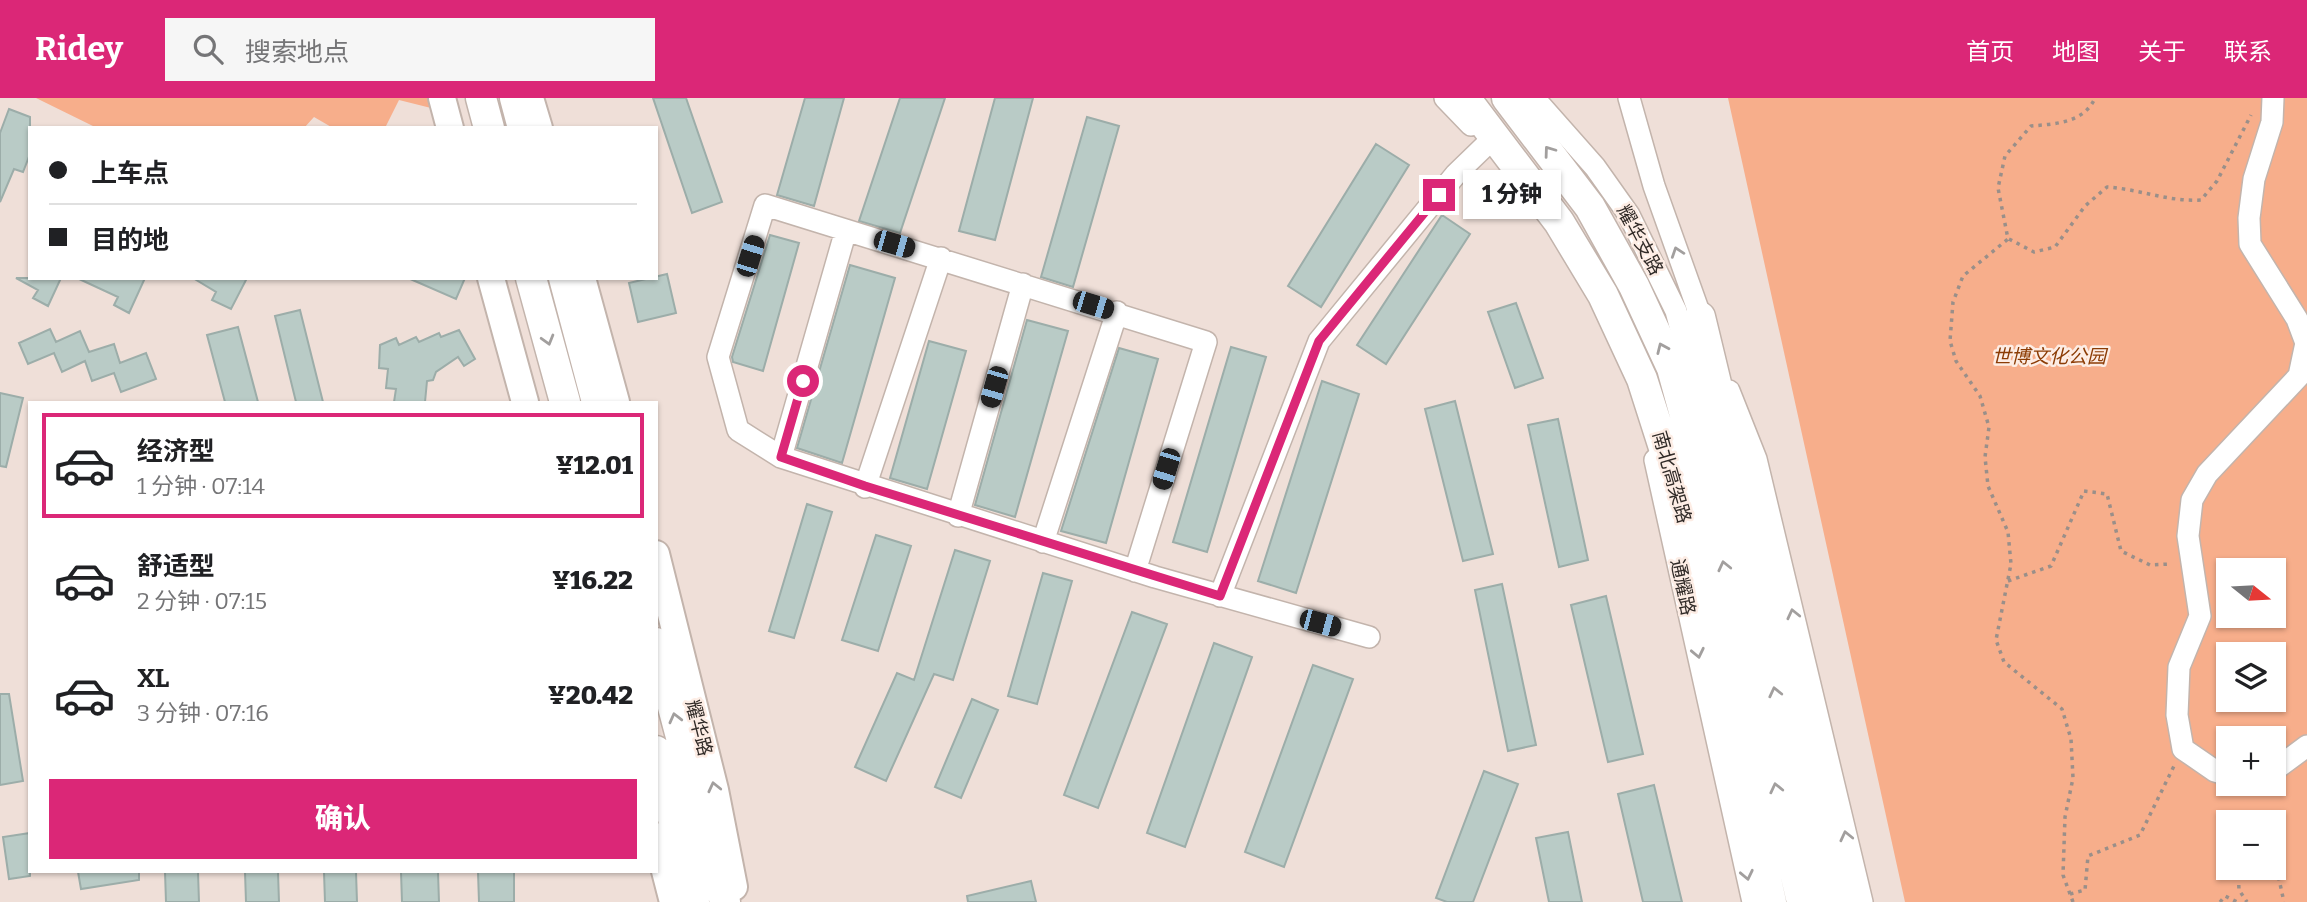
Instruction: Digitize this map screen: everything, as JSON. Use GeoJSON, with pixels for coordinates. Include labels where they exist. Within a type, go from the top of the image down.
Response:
{"type":"FeatureCollection","features":[{"type":"Feature","properties":{"kind":"highway"},"geometry":{"type":"LineString","coordinates":[[481,98],[488,126]]}},
{"type":"Feature","properties":{"kind":"highway"},"geometry":{"type":"LineString","coordinates":[[515,98],[522,126]]}},
{"type":"Feature","properties":{"kind":"highway","name":"南北高架路"},"geometry":{"type":"LineString","coordinates":[[1465,98],[1559,222],[1603,295],[1642,379],[1682,504],[1771,902]]}},
{"type":"Feature","properties":{"kind":"highway","name":"南北高架路"},"geometry":{"type":"LineString","coordinates":[[1507,98],[1590,207],[1634,286],[1672,368],[1709,502],[1802,902]]}},
{"type":"Feature","properties":{"kind":"highway"},"geometry":{"type":"LineString","coordinates":[[532,280],[565,401]]}},
{"type":"Feature","properties":{"kind":"highway"},"geometry":{"type":"LineString","coordinates":[[565,280],[597,401]]}},
{"type":"Feature","properties":{"kind":"highway"},"geometry":{"type":"LineString","coordinates":[[1700,317],[1737,470],[1773,598],[1844,902]]}},
{"type":"Feature","properties":{"kind":"highway"},"geometry":{"type":"LineString","coordinates":[[1703,406],[1737,470]]}},
{"type":"Feature","properties":{"kind":"highway"},"geometry":{"type":"LineString","coordinates":[[658,651],[725,902]]}},
{"type":"Feature","properties":{"kind":"highway"},"geometry":{"type":"LineString","coordinates":[[658,759],[694,902]]}},
{"type":"Feature","properties":{"kind":"main road"},"geometry":{"type":"LineString","coordinates":[[442,98],[449,126]]}},
{"type":"Feature","properties":{"kind":"main road"},"geometry":{"type":"LineString","coordinates":[[530,98],[538,126]]}},
{"type":"Feature","properties":{"kind":"main road"},"geometry":{"type":"LineString","coordinates":[[492,280],[524,401]]}},
{"type":"Feature","properties":{"kind":"main road"},"geometry":{"type":"LineString","coordinates":[[583,280],[616,401]]}},
{"type":"Feature","properties":{"kind":"main road","name":"耀华路"},"geometry":{"type":"LineString","coordinates":[[658,562],[715,790],[737,902]]}},
{"type":"Feature","properties":{"kind":"main road"},"geometry":{"type":"LineString","coordinates":[[658,844],[673,902]]}},
{"type":"Feature","properties":{"kind":"street"},"geometry":{"type":"LineString","coordinates":[[1220,596],[1319,341],[1456,174],[1488,143],[1445,98]]}},
{"type":"Feature","properties":{"kind":"street","name":"耀华支路"},"geometry":{"type":"LineString","coordinates":[[1534,98],[1595,167],[1629,215],[1675,311],[1703,406]]}},
{"type":"Feature","properties":{"kind":"street"},"geometry":{"type":"LineString","coordinates":[[1629,98],[1654,186],[1700,317],[1756,459],[1862,902]]}},
{"type":"Feature","properties":{"kind":"street"},"geometry":{"type":"LineString","coordinates":[[2216,771],[2183,749],[2177,715],[2179,667],[2200,616],[2188,536],[2192,500],[2207,474],[2299,376],[2306,343],[2297,319],[2250,244],[2249,218],[2254,179],[2272,122],[2273,102]]}},
{"type":"Feature","properties":{"kind":"street","name":"通耀路"},"geometry":{"type":"LineString","coordinates":[[1488,143],[1545,218],[1589,297],[1626,376],[1654,456],[1753,902]]}},
{"type":"Feature","properties":{"kind":"street"},"geometry":{"type":"LineString","coordinates":[[1135,571],[1206,342],[1117,312],[765,205],[718,357],[738,430],[781,457],[865,486],[1135,571],[1369,637]]}},
{"type":"Feature","properties":{"kind":"street"},"geometry":{"type":"LineString","coordinates":[[781,457],[846,230]]}},
{"type":"Feature","properties":{"kind":"street"},"geometry":{"type":"LineString","coordinates":[[865,486],[941,258]]}},
{"type":"Feature","properties":{"kind":"street"},"geometry":{"type":"LineString","coordinates":[[958,516],[1023,284]]}},
{"type":"Feature","properties":{"kind":"street"},"geometry":{"type":"LineString","coordinates":[[1043,542],[1117,312]]}},
{"type":"Feature","properties":{"kind":"street"},"geometry":{"type":"LineString","coordinates":[[1703,406],[1754,600],[1822,902]]}},
{"type":"Feature","properties":{"kind":"street"},"geometry":{"type":"LineString","coordinates":[[2286,761],[2307,746]]}},
{"type":"Feature","properties":{"kind":"path"},"geometry":{"type":"LineString","coordinates":[[2008,239],[1998,188],[2005,156],[2031,126],[2067,122],[2091,106],[2095,98]]}},
{"type":"Feature","properties":{"kind":"path"},"geometry":{"type":"LineString","coordinates":[[2008,239],[2034,252],[2055,247],[2085,206],[2106,187],[2133,188],[2183,201],[2201,200],[2217,181],[2257,104],[2273,102]]}},
{"type":"Feature","properties":{"kind":"path"},"geometry":{"type":"LineString","coordinates":[[2008,239],[1963,276],[1953,302],[1950,341],[1956,361],[1980,396],[1989,427],[1985,457],[1988,486],[2008,533],[2008,581],[1996,640],[2004,662],[2062,709],[2071,739],[2073,778],[2065,817],[2063,874],[2073,902]]}},
{"type":"Feature","properties":{"kind":"path"},"geometry":{"type":"LineString","coordinates":[[2008,581],[2052,566],[2084,491],[2107,494],[2121,551],[2150,565],[2193,562]]}},
{"type":"Feature","properties":{"kind":"path"},"geometry":{"type":"LineString","coordinates":[[2070,894],[2085,890],[2088,856],[2140,835],[2183,749]]}},
{"type":"Feature","properties":{"kind":"path"},"geometry":{"type":"LineString","coordinates":[[2239,880],[2239,890],[2247,902]]}},
{"type":"Feature","properties":{"kind":"path"},"geometry":{"type":"LineString","coordinates":[[2279,880],[2284,902]]}},
{"type":"Feature","properties":{"kind":"path"},"geometry":{"type":"LineString","coordinates":[[2220,902],[2225,896],[2237,902]]}},
{"type":"Feature","properties":{"kind":"green space"},"geometry":{"type":"Polygon","coordinates":[[[36,98],[435,98],[439,110],[399,100],[386,126],[330,126],[314,117],[306,126],[93,126],[36,98]]]}},
{"type":"Feature","properties":{"kind":"green space","name":"世博文化公园"},"geometry":{"type":"Polygon","coordinates":[[[1728,98],[2307,98],[2307,902],[1905,902],[1728,98]]]}},
{"type":"Feature","properties":{"kind":"building"},"geometry":{"type":"Polygon","coordinates":[[[653,98],[686,98],[722,202],[692,213],[653,98]]]}},
{"type":"Feature","properties":{"kind":"building"},"geometry":{"type":"Polygon","coordinates":[[[805,98],[844,98],[814,206],[777,195],[805,98]]]}},
{"type":"Feature","properties":{"kind":"building"},"geometry":{"type":"Polygon","coordinates":[[[900,98],[945,98],[900,233],[859,221],[900,98]]]}},
{"type":"Feature","properties":{"kind":"building"},"geometry":{"type":"Polygon","coordinates":[[[995,98],[1033,98],[995,240],[959,231],[995,98]]]}},
{"type":"Feature","properties":{"kind":"building"},"geometry":{"type":"Polygon","coordinates":[[[9,109],[30,117],[28,159],[23,172],[14,169],[0,202],[0,133],[9,109]]]}},
{"type":"Feature","properties":{"kind":"building"},"geometry":{"type":"Polygon","coordinates":[[[1087,117],[1119,126],[1073,287],[1041,277],[1087,117]]]}},
{"type":"Feature","properties":{"kind":"building"},"geometry":{"type":"Polygon","coordinates":[[[1376,144],[1409,165],[1321,307],[1288,286],[1376,144]]]}},
{"type":"Feature","properties":{"kind":"building"},"geometry":{"type":"Polygon","coordinates":[[[1442,215],[1470,234],[1386,364],[1357,345],[1442,215]]]}},
{"type":"Feature","properties":{"kind":"building"},"geometry":{"type":"Polygon","coordinates":[[[770,235],[799,243],[763,371],[733,362],[732,357],[770,235]]]}},
{"type":"Feature","properties":{"kind":"building"},"geometry":{"type":"Polygon","coordinates":[[[850,265],[895,278],[842,463],[797,448],[850,265]]]}},
{"type":"Feature","properties":{"kind":"building"},"geometry":{"type":"Polygon","coordinates":[[[667,274],[676,313],[638,322],[629,283],[658,280],[658,276],[667,274]]]}},
{"type":"Feature","properties":{"kind":"building"},"geometry":{"type":"Polygon","coordinates":[[[16,278],[60,280],[48,306],[33,298],[38,290],[16,278]]]}},
{"type":"Feature","properties":{"kind":"building"},"geometry":{"type":"Polygon","coordinates":[[[81,280],[144,280],[129,313],[114,305],[118,297],[81,280]]]}},
{"type":"Feature","properties":{"kind":"building"},"geometry":{"type":"Polygon","coordinates":[[[196,280],[246,280],[231,309],[212,300],[216,292],[196,280]]]}},
{"type":"Feature","properties":{"kind":"building"},"geometry":{"type":"Polygon","coordinates":[[[413,280],[464,280],[456,299],[413,280]]]}},
{"type":"Feature","properties":{"kind":"building"},"geometry":{"type":"Polygon","coordinates":[[[1516,303],[1543,378],[1515,388],[1488,312],[1516,303]]]}},
{"type":"Feature","properties":{"kind":"building"},"geometry":{"type":"Polygon","coordinates":[[[300,310],[323,401],[296,401],[275,316],[300,310]]]}},
{"type":"Feature","properties":{"kind":"building"},"geometry":{"type":"Polygon","coordinates":[[[1027,320],[1068,331],[1015,517],[975,505],[1027,320]]]}},
{"type":"Feature","properties":{"kind":"building"},"geometry":{"type":"Polygon","coordinates":[[[238,327],[258,401],[225,401],[207,335],[238,327]]]}},
{"type":"Feature","properties":{"kind":"building"},"geometry":{"type":"Polygon","coordinates":[[[50,329],[56,342],[80,331],[89,352],[114,344],[120,363],[146,353],[156,379],[121,392],[114,373],[92,381],[85,361],[62,372],[54,353],[28,364],[19,343],[50,329]]]}},
{"type":"Feature","properties":{"kind":"building"},"geometry":{"type":"Polygon","coordinates":[[[459,330],[475,359],[464,366],[458,357],[436,372],[433,380],[427,381],[425,401],[394,401],[396,389],[386,388],[388,369],[379,368],[380,345],[396,338],[399,345],[416,337],[419,342],[439,333],[441,337],[459,330]]]}},
{"type":"Feature","properties":{"kind":"building"},"geometry":{"type":"Polygon","coordinates":[[[929,341],[966,351],[927,489],[890,478],[929,341]]]}},
{"type":"Feature","properties":{"kind":"building"},"geometry":{"type":"Polygon","coordinates":[[[1231,347],[1266,357],[1207,552],[1173,542],[1231,347]]]}},
{"type":"Feature","properties":{"kind":"building"},"geometry":{"type":"Polygon","coordinates":[[[1119,348],[1158,359],[1106,543],[1061,531],[1119,348]]]}},
{"type":"Feature","properties":{"kind":"building"},"geometry":{"type":"Polygon","coordinates":[[[1322,381],[1359,394],[1296,593],[1258,581],[1322,381]]]}},
{"type":"Feature","properties":{"kind":"building"},"geometry":{"type":"Polygon","coordinates":[[[0,393],[23,398],[6,467],[0,466],[0,393]]]}},
{"type":"Feature","properties":{"kind":"building"},"geometry":{"type":"Polygon","coordinates":[[[1455,401],[1493,554],[1463,561],[1425,409],[1455,401]]]}},
{"type":"Feature","properties":{"kind":"building"},"geometry":{"type":"Polygon","coordinates":[[[1558,419],[1588,560],[1559,567],[1528,425],[1558,419]]]}},
{"type":"Feature","properties":{"kind":"building"},"geometry":{"type":"Polygon","coordinates":[[[807,504],[832,512],[794,638],[769,631],[807,504]]]}},
{"type":"Feature","properties":{"kind":"building"},"geometry":{"type":"Polygon","coordinates":[[[876,535],[911,546],[878,651],[842,640],[876,535]]]}},
{"type":"Feature","properties":{"kind":"building"},"geometry":{"type":"Polygon","coordinates":[[[955,550],[990,561],[953,680],[934,674],[886,781],[855,767],[897,673],[914,680],[955,550]]]}},
{"type":"Feature","properties":{"kind":"building"},"geometry":{"type":"Polygon","coordinates":[[[1043,573],[1072,581],[1037,704],[1008,696],[1043,573]]]}},
{"type":"Feature","properties":{"kind":"building"},"geometry":{"type":"Polygon","coordinates":[[[1502,584],[1536,745],[1508,751],[1475,590],[1502,584]]]}},
{"type":"Feature","properties":{"kind":"building"},"geometry":{"type":"Polygon","coordinates":[[[1606,596],[1643,754],[1608,762],[1571,605],[1606,596]]]}},
{"type":"Feature","properties":{"kind":"building"},"geometry":{"type":"Polygon","coordinates":[[[1132,612],[1167,624],[1098,808],[1064,795],[1132,612]]]}},
{"type":"Feature","properties":{"kind":"building"},"geometry":{"type":"Polygon","coordinates":[[[1214,643],[1252,657],[1185,847],[1147,833],[1214,643]]]}},
{"type":"Feature","properties":{"kind":"building"},"geometry":{"type":"Polygon","coordinates":[[[1313,665],[1353,679],[1284,867],[1245,852],[1313,665]]]}},
{"type":"Feature","properties":{"kind":"building"},"geometry":{"type":"Polygon","coordinates":[[[0,694],[9,694],[23,781],[0,785],[0,694]]]}},
{"type":"Feature","properties":{"kind":"building"},"geometry":{"type":"Polygon","coordinates":[[[972,699],[998,710],[961,798],[935,787],[972,699]]]}},
{"type":"Feature","properties":{"kind":"building"},"geometry":{"type":"Polygon","coordinates":[[[1484,771],[1518,784],[1473,902],[1447,902],[1436,898],[1484,771]]]}},
{"type":"Feature","properties":{"kind":"building"},"geometry":{"type":"Polygon","coordinates":[[[1654,785],[1682,902],[1643,902],[1618,794],[1654,785]]]}},
{"type":"Feature","properties":{"kind":"building"},"geometry":{"type":"Polygon","coordinates":[[[1568,832],[1582,902],[1549,902],[1536,838],[1568,832]]]}},
{"type":"Feature","properties":{"kind":"building"},"geometry":{"type":"Polygon","coordinates":[[[28,833],[30,876],[9,879],[3,837],[28,833]]]}},
{"type":"Feature","properties":{"kind":"building"},"geometry":{"type":"Polygon","coordinates":[[[78,873],[139,873],[139,880],[81,889],[78,873]]]}},
{"type":"Feature","properties":{"kind":"building"},"geometry":{"type":"Polygon","coordinates":[[[165,873],[198,873],[199,902],[166,902],[165,873]]]}},
{"type":"Feature","properties":{"kind":"building"},"geometry":{"type":"Polygon","coordinates":[[[245,873],[278,873],[279,902],[246,902],[245,873]]]}},
{"type":"Feature","properties":{"kind":"building"},"geometry":{"type":"Polygon","coordinates":[[[324,873],[356,873],[357,902],[325,902],[324,873]]]}},
{"type":"Feature","properties":{"kind":"building"},"geometry":{"type":"Polygon","coordinates":[[[401,873],[438,873],[439,902],[402,902],[401,873]]]}},
{"type":"Feature","properties":{"kind":"building"},"geometry":{"type":"Polygon","coordinates":[[[478,873],[514,873],[514,902],[479,902],[478,873]]]}},
{"type":"Feature","properties":{"kind":"building"},"geometry":{"type":"Polygon","coordinates":[[[1031,881],[1036,902],[968,902],[967,896],[1031,881]]]}},
{"type":"Feature","properties":{"kind":"route"},"geometry":{"type":"LineString","coordinates":[[803,381],[781,457],[865,486],[1220,596],[1319,341],[1439,195]]}}]}
